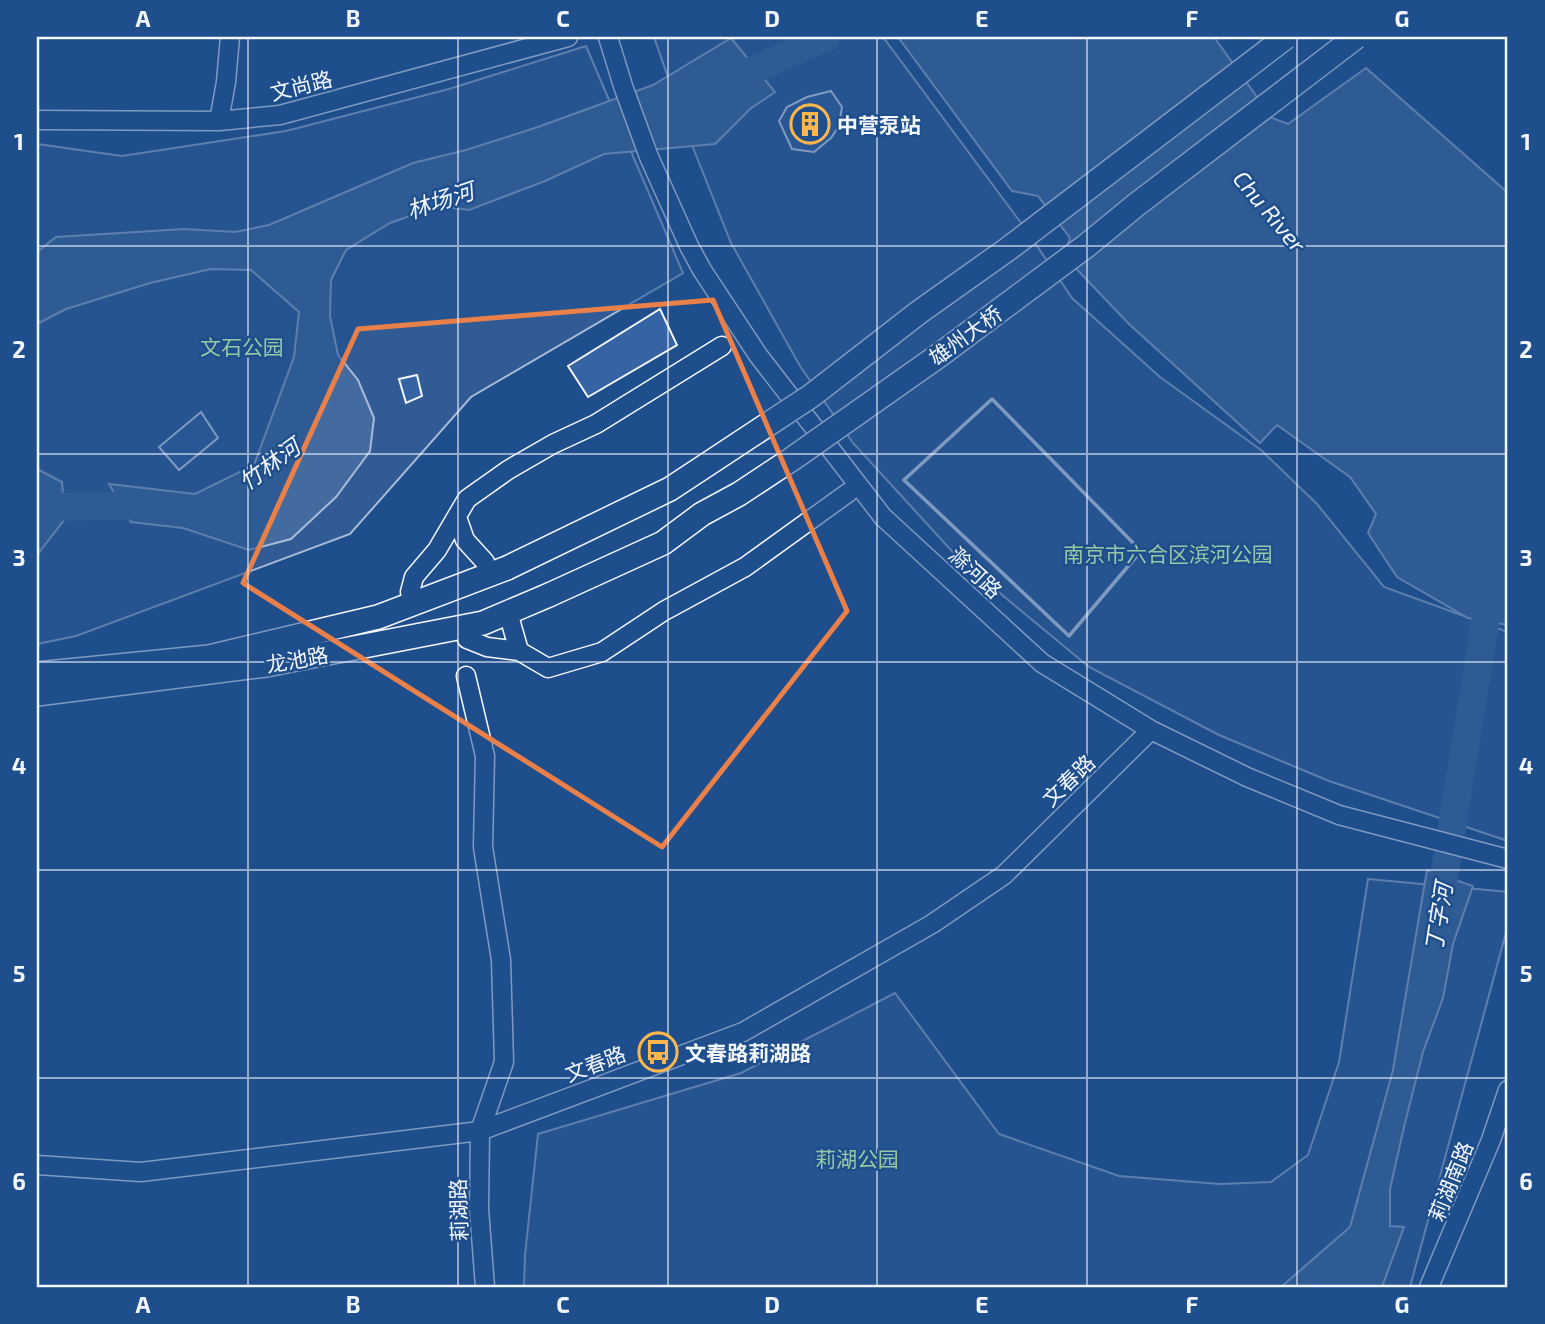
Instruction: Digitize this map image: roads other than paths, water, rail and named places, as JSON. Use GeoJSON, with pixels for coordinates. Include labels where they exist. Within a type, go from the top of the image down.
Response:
{"type":"FeatureCollection","features":[{"type":"Feature","properties":{"kind":"main road"},"geometry":{"type":"LineString","coordinates":[[496,565],[670,489],[811,397],[918,313],[1008,249],[1286,37]]}},
{"type":"Feature","properties":{"kind":"main road","name":"雄州大桥"},"geometry":{"type":"LineString","coordinates":[[549,594],[663,543],[702,514],[739,494],[792,459],[931,361],[1086,246],[1356,37]]}},
{"type":"Feature","properties":{"kind":"main road","name":"龙池路"},"geometry":{"type":"LineString","coordinates":[[37,674],[209,657],[378,617],[496,565]]}},
{"type":"Feature","properties":{"kind":"main road","name":"龙池路"},"geometry":{"type":"LineString","coordinates":[[37,694],[266,665],[482,624],[549,594]]}},
{"type":"Feature","properties":{"kind":"street"},"geometry":{"type":"LineString","coordinates":[[219,121],[230,37]]}},
{"type":"Feature","properties":{"kind":"street","name":"文尚路"},"geometry":{"type":"LineString","coordinates":[[37,120],[219,121],[280,115],[568,37]]}},
{"type":"Feature","properties":{"kind":"street","name":"滁河路"},"geometry":{"type":"LineString","coordinates":[[608,37],[649,157],[689,246],[758,355],[883,517],[1042,663],[1152,730],[1247,777],[1339,815],[1508,859]]}},
{"type":"Feature","properties":{"kind":"street"},"geometry":{"type":"LineString","coordinates":[[410,592],[414,577],[437,550],[467,499],[508,470],[553,444],[596,424],[722,346]]}},
{"type":"Feature","properties":{"kind":"street"},"geometry":{"type":"LineString","coordinates":[[467,639],[487,647],[519,651],[548,668],[603,652],[664,611],[745,567],[849,492]]}},
{"type":"Feature","properties":{"kind":"street"},"geometry":{"type":"LineString","coordinates":[[457,517],[465,540],[496,565]]}},
{"type":"Feature","properties":{"kind":"street"},"geometry":{"type":"LineString","coordinates":[[509,616],[519,651]]}},
{"type":"Feature","properties":{"kind":"street","name":"莉湖路"},"geometry":{"type":"LineString","coordinates":[[466,676],[485,756],[483,847],[501,960],[504,1062],[480,1131],[479,1209],[485,1287]]}},
{"type":"Feature","properties":{"kind":"street","name":"文春路"},"geometry":{"type":"LineString","coordinates":[[37,1165],[141,1172],[480,1131],[743,1032],[932,924],[1004,875],[1152,730]]}},
{"type":"Feature","properties":{"kind":"street","name":"莉湖南路"},"geometry":{"type":"LineString","coordinates":[[1429,1287],[1491,1140],[1508,1090]]}},
{"type":"Feature","properties":{"kind":"water","name":"Chu River"},"geometry":{"type":"Polygon","coordinates":[[[898,37],[1214,37],[1272,118],[1288,124],[1366,68],[1508,193],[1508,625],[1468,618],[1397,577],[1368,533],[1376,514],[1350,477],[1277,425],[1260,443],[1129,324],[1064,256],[1070,238],[1038,196],[1012,191],[898,37]]]}},
{"type":"Feature","properties":{"kind":"water"},"geometry":{"type":"Polygon","coordinates":[[[731,38],[775,92],[750,109],[715,144],[604,154],[545,181],[469,210],[437,206],[390,223],[346,250],[331,280],[330,316],[338,355],[358,380],[374,418],[370,451],[336,497],[291,539],[249,550],[183,528],[131,522],[109,484],[195,494],[254,465],[294,357],[299,312],[251,270],[211,269],[150,283],[66,309],[37,324],[37,252],[56,237],[184,229],[235,232],[269,225],[413,163],[466,150],[538,127],[653,85],[731,38]]]}},
{"type":"Feature","properties":{"kind":"water"},"geometry":{"type":"Polygon","coordinates":[[[37,469],[62,482],[65,519],[37,555],[37,469]]]}},
{"type":"Feature","properties":{"kind":"water"},"geometry":{"type":"Polygon","coordinates":[[[1427,870],[1473,886],[1453,944],[1443,998],[1423,1052],[1390,1189],[1390,1226],[1404,1227],[1382,1287],[1281,1287],[1350,1227],[1393,1070],[1427,870]]]}},
{"type":"Feature","properties":{"kind":"waterway","name":"林场河"},"geometry":{"type":"LineString","coordinates":[[723,84],[826,37]]}},
{"type":"Feature","properties":{"kind":"waterway","name":"竹林河"},"geometry":{"type":"LineString","coordinates":[[37,503],[42,507],[160,505]]}},
{"type":"Feature","properties":{"kind":"waterway","name":"丁字河"},"geometry":{"type":"LineString","coordinates":[[1438,914],[1497,548],[1508,538]]}},
{"type":"Feature","properties":{"kind":"place","name":"中营泵站"},"geometry":{"type":"Point","coordinates":[810,124]}},
{"type":"Feature","properties":{"kind":"place","name":"文春路莉湖路"},"geometry":{"type":"Point","coordinates":[658,1052]}},
{"type":"Feature","properties":{"kind":"park label","name":"文石公园"},"geometry":{"type":"Point","coordinates":[242,346]}},
{"type":"Feature","properties":{"kind":"park label","name":"南京市六合区滨河公园"},"geometry":{"type":"Point","coordinates":[1168,553]}},
{"type":"Feature","properties":{"kind":"park label","name":"莉湖公园"},"geometry":{"type":"Point","coordinates":[857,1158]}}]}
